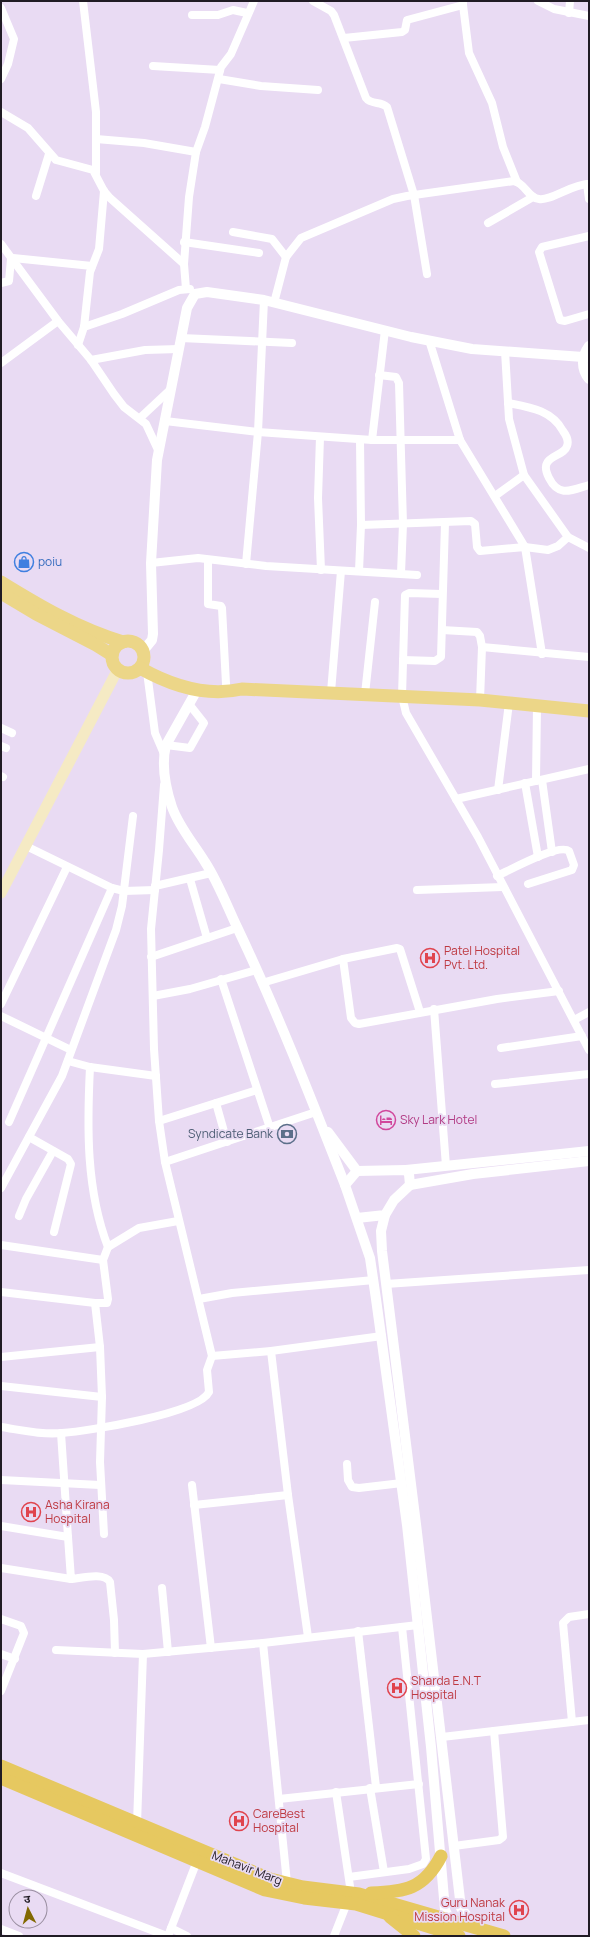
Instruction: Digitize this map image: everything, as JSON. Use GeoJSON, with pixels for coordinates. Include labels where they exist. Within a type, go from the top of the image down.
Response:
{"type":"FeatureCollection","features":[{"type":"Feature","properties":{"kind":"highway","name":"Mahavir Marg"},"geometry":{"type":"LineString","coordinates":[[1,1766],[270,1879],[408,1908],[479,1932],[504,1936]]}},
{"type":"Feature","properties":{"kind":"highway","name":"Mahavir Marg"},"geometry":{"type":"LineString","coordinates":[[1,1778],[266,1890],[304,1898],[352,1897],[384,1912],[459,1936]]}},
{"type":"Feature","properties":{"kind":"highway"},"geometry":{"type":"LineString","coordinates":[[352,1897],[386,1893],[420,1884],[433,1872],[441,1856]]}},
{"type":"Feature","properties":{"kind":"highway"},"geometry":{"type":"LineString","coordinates":[[384,1912],[414,1936]]}},
{"type":"Feature","properties":{"kind":"main road"},"geometry":{"type":"LineString","coordinates":[[2,587],[101,635],[123,642]]}},
{"type":"Feature","properties":{"kind":"main road"},"geometry":{"type":"LineString","coordinates":[[2,587],[36,614],[96,645],[112,655]]}},
{"type":"Feature","properties":{"kind":"main road"},"geometry":{"type":"LineString","coordinates":[[143,663],[128,673],[118,669],[112,660],[112,655],[116,646],[123,642],[131,641],[140,646],[143,663],[168,682],[197,690],[231,691],[242,689],[330,692],[480,700],[587,711]]}},
{"type":"Feature","properties":{"kind":"main road"},"geometry":{"type":"LineString","coordinates":[[143,663],[159,672],[176,678],[198,683],[231,684],[242,689]]}},
{"type":"Feature","properties":{"kind":"main road"},"geometry":{"type":"LineString","coordinates":[[1,894],[5,877],[26,846],[118,669]]}},
{"type":"Feature","properties":{"kind":"street"},"geometry":{"type":"LineString","coordinates":[[83,1],[96,112],[96,173],[104,191],[110,198],[184,264]]}},
{"type":"Feature","properties":{"kind":"street"},"geometry":{"type":"LineString","coordinates":[[186,289],[184,242],[196,152],[219,79],[220,70],[231,54],[247,13],[254,1]]}},
{"type":"Feature","properties":{"kind":"street"},"geometry":{"type":"LineString","coordinates":[[312,1],[333,13],[344,38],[366,98],[370,102],[383,104],[387,107],[414,195],[427,274]]}},
{"type":"Feature","properties":{"kind":"street"},"geometry":{"type":"LineString","coordinates":[[538,1],[554,9],[589,16]]}},
{"type":"Feature","properties":{"kind":"street"},"geometry":{"type":"LineString","coordinates":[[569,13],[570,1]]}},
{"type":"Feature","properties":{"kind":"street"},"geometry":{"type":"LineString","coordinates":[[344,38],[402,32],[405,30],[407,20],[463,3],[470,53],[492,103],[503,147],[517,182],[533,197],[541,199],[547,198],[569,188],[588,184],[589,199]]}},
{"type":"Feature","properties":{"kind":"street"},"geometry":{"type":"LineString","coordinates":[[1,8],[14,39],[8,64],[1,79]]}},
{"type":"Feature","properties":{"kind":"street"},"geometry":{"type":"LineString","coordinates":[[192,16],[223,14],[233,10],[247,13]]}},
{"type":"Feature","properties":{"kind":"street"},"geometry":{"type":"LineString","coordinates":[[152,66],[220,70]]}},
{"type":"Feature","properties":{"kind":"street"},"geometry":{"type":"LineString","coordinates":[[219,79],[262,86],[318,90]]}},
{"type":"Feature","properties":{"kind":"street"},"geometry":{"type":"LineString","coordinates":[[1,112],[28,128],[49,154],[59,161],[90,168],[96,173]]}},
{"type":"Feature","properties":{"kind":"street"},"geometry":{"type":"LineString","coordinates":[[96,139],[144,143],[196,152]]}},
{"type":"Feature","properties":{"kind":"street"},"geometry":{"type":"LineString","coordinates":[[36,196],[49,154]]}},
{"type":"Feature","properties":{"kind":"street"},"geometry":{"type":"LineString","coordinates":[[274,302],[286,257],[298,241],[311,232],[393,200],[414,195],[517,182]]}},
{"type":"Feature","properties":{"kind":"street"},"geometry":{"type":"LineString","coordinates":[[78,345],[84,327],[92,266],[98,249],[104,191]]}},
{"type":"Feature","properties":{"kind":"street"},"geometry":{"type":"LineString","coordinates":[[488,223],[533,197]]}},
{"type":"Feature","properties":{"kind":"street"},"geometry":{"type":"LineString","coordinates":[[233,232],[272,239],[286,257]]}},
{"type":"Feature","properties":{"kind":"street"},"geometry":{"type":"LineString","coordinates":[[589,236],[542,247],[539,252],[560,320],[564,321],[589,314]]}},
{"type":"Feature","properties":{"kind":"street"},"geometry":{"type":"LineString","coordinates":[[184,242],[259,253]]}},
{"type":"Feature","properties":{"kind":"street"},"geometry":{"type":"LineString","coordinates":[[1,244],[58,321],[91,360],[124,407],[140,418],[150,430],[159,452]]}},
{"type":"Feature","properties":{"kind":"street"},"geometry":{"type":"LineString","coordinates":[[11,259],[18,257],[92,266]]}},
{"type":"Feature","properties":{"kind":"street"},"geometry":{"type":"LineString","coordinates":[[1,283],[10,282],[11,259]]}},
{"type":"Feature","properties":{"kind":"street"},"geometry":{"type":"LineString","coordinates":[[84,327],[186,289],[274,302],[385,330],[472,349],[583,357]]}},
{"type":"Feature","properties":{"kind":"street"},"geometry":{"type":"LineString","coordinates":[[165,749],[155,733],[143,663],[153,634],[151,563],[159,452],[187,308],[192,297],[199,292]]}},
{"type":"Feature","properties":{"kind":"street"},"geometry":{"type":"LineString","coordinates":[[246,564],[258,432],[264,300]]}},
{"type":"Feature","properties":{"kind":"street"},"geometry":{"type":"LineString","coordinates":[[1,363],[58,321]]}},
{"type":"Feature","properties":{"kind":"street"},"geometry":{"type":"LineString","coordinates":[[372,440],[385,330]]}},
{"type":"Feature","properties":{"kind":"street"},"geometry":{"type":"LineString","coordinates":[[182,338],[292,343]]}},
{"type":"Feature","properties":{"kind":"street"},"geometry":{"type":"LineString","coordinates":[[429,340],[460,440],[525,547],[542,654]]}},
{"type":"Feature","properties":{"kind":"street"},"geometry":{"type":"LineString","coordinates":[[589,346],[583,357],[584,372],[589,379]]}},
{"type":"Feature","properties":{"kind":"street"},"geometry":{"type":"LineString","coordinates":[[91,360],[145,350],[179,349]]}},
{"type":"Feature","properties":{"kind":"street"},"geometry":{"type":"LineString","coordinates":[[505,351],[510,428],[524,475],[568,536],[589,548]]}},
{"type":"Feature","properties":{"kind":"street"},"geometry":{"type":"LineString","coordinates":[[380,375],[396,377],[398,380],[403,524],[401,573]]}},
{"type":"Feature","properties":{"kind":"street"},"geometry":{"type":"LineString","coordinates":[[140,418],[170,390]]}},
{"type":"Feature","properties":{"kind":"street"},"geometry":{"type":"LineString","coordinates":[[508,403],[538,410],[548,415],[562,428],[567,438],[568,445],[565,449],[547,462],[546,468],[557,489],[565,491],[589,485]]}},
{"type":"Feature","properties":{"kind":"street"},"geometry":{"type":"LineString","coordinates":[[165,421],[258,432],[360,440],[460,440]]}},
{"type":"Feature","properties":{"kind":"street"},"geometry":{"type":"LineString","coordinates":[[320,437],[318,498],[321,570]]}},
{"type":"Feature","properties":{"kind":"street"},"geometry":{"type":"LineString","coordinates":[[359,571],[361,525],[360,440]]}},
{"type":"Feature","properties":{"kind":"street"},"geometry":{"type":"LineString","coordinates":[[495,496],[524,475]]}},
{"type":"Feature","properties":{"kind":"street"},"geometry":{"type":"LineString","coordinates":[[361,525],[473,522],[476,526],[477,547],[480,551],[525,547],[553,549],[568,536]]}},
{"type":"Feature","properties":{"kind":"street"},"geometry":{"type":"LineString","coordinates":[[403,660],[438,660],[441,657],[445,523]]}},
{"type":"Feature","properties":{"kind":"street"},"geometry":{"type":"LineString","coordinates":[[151,563],[191,558],[321,570],[417,575]]}},
{"type":"Feature","properties":{"kind":"street"},"geometry":{"type":"LineString","coordinates":[[208,560],[208,604],[221,606],[222,608],[226,684]]}},
{"type":"Feature","properties":{"kind":"street"},"geometry":{"type":"LineString","coordinates":[[330,692],[341,571]]}},
{"type":"Feature","properties":{"kind":"street"},"geometry":{"type":"LineString","coordinates":[[442,594],[405,594],[402,696],[406,713],[456,799],[589,1050]]}},
{"type":"Feature","properties":{"kind":"street"},"geometry":{"type":"LineString","coordinates":[[365,694],[374,602]]}},
{"type":"Feature","properties":{"kind":"street"},"geometry":{"type":"LineString","coordinates":[[442,630],[477,632],[480,636],[482,647],[480,700]]}},
{"type":"Feature","properties":{"kind":"street"},"geometry":{"type":"LineString","coordinates":[[482,647],[542,654],[589,657]]}},
{"type":"Feature","properties":{"kind":"street"},"geometry":{"type":"LineString","coordinates":[[1,1427],[61,1433],[101,1427],[172,1413],[205,1398],[209,1392],[207,1370],[212,1356],[199,1299],[178,1221],[165,1162],[159,1120],[151,957],[151,929],[165,772],[165,749],[197,690]]}},
{"type":"Feature","properties":{"kind":"street"},"geometry":{"type":"LineString","coordinates":[[498,790],[509,702]]}},
{"type":"Feature","properties":{"kind":"street"},"geometry":{"type":"LineString","coordinates":[[165,749],[190,748],[204,723],[189,704]]}},
{"type":"Feature","properties":{"kind":"street"},"geometry":{"type":"LineString","coordinates":[[537,706],[539,780],[552,852]]}},
{"type":"Feature","properties":{"kind":"street"},"geometry":{"type":"LineString","coordinates":[[1,728],[12,733]]}},
{"type":"Feature","properties":{"kind":"street"},"geometry":{"type":"LineString","coordinates":[[456,799],[589,769]]}},
{"type":"Feature","properties":{"kind":"street"},"geometry":{"type":"LineString","coordinates":[[165,772],[168,796],[173,810],[211,873],[238,928],[318,1116],[345,1185],[370,1258],[402,1483],[418,1625],[445,1910],[450,1922],[462,1936]]}},
{"type":"Feature","properties":{"kind":"street"},"geometry":{"type":"LineString","coordinates":[[525,784],[538,857]]}},
{"type":"Feature","properties":{"kind":"street"},"geometry":{"type":"LineString","coordinates":[[1,1188],[49,1102],[68,1061],[116,930],[122,906],[133,816]]}},
{"type":"Feature","properties":{"kind":"street"},"geometry":{"type":"LineString","coordinates":[[26,846],[112,888],[124,891],[155,888],[211,873]]}},
{"type":"Feature","properties":{"kind":"street"},"geometry":{"type":"LineString","coordinates":[[497,876],[538,857],[562,848],[570,850],[574,869],[528,884]]}},
{"type":"Feature","properties":{"kind":"street"},"geometry":{"type":"LineString","coordinates":[[1,1004],[67,867]]}},
{"type":"Feature","properties":{"kind":"street"},"geometry":{"type":"LineString","coordinates":[[190,879],[207,938]]}},
{"type":"Feature","properties":{"kind":"street"},"geometry":{"type":"LineString","coordinates":[[418,890],[503,887]]}},
{"type":"Feature","properties":{"kind":"street"},"geometry":{"type":"LineString","coordinates":[[9,1122],[112,888]]}},
{"type":"Feature","properties":{"kind":"street"},"geometry":{"type":"LineString","coordinates":[[151,957],[238,928]]}},
{"type":"Feature","properties":{"kind":"street"},"geometry":{"type":"LineString","coordinates":[[262,983],[342,959],[392,948],[400,949],[420,1012]]}},
{"type":"Feature","properties":{"kind":"street"},"geometry":{"type":"LineString","coordinates":[[342,959],[351,1018],[354,1023],[559,991]]}},
{"type":"Feature","properties":{"kind":"street"},"geometry":{"type":"LineString","coordinates":[[153,996],[190,989],[256,970]]}},
{"type":"Feature","properties":{"kind":"street"},"geometry":{"type":"LineString","coordinates":[[222,979],[270,1128]]}},
{"type":"Feature","properties":{"kind":"street"},"geometry":{"type":"LineString","coordinates":[[434,1010],[446,1166]]}},
{"type":"Feature","properties":{"kind":"street"},"geometry":{"type":"LineString","coordinates":[[574,1020],[589,1012]]}},
{"type":"Feature","properties":{"kind":"street"},"geometry":{"type":"LineString","coordinates":[[1,1016],[71,1050]]}},
{"type":"Feature","properties":{"kind":"street"},"geometry":{"type":"LineString","coordinates":[[502,1048],[582,1036]]}},
{"type":"Feature","properties":{"kind":"street"},"geometry":{"type":"LineString","coordinates":[[68,1061],[90,1067],[156,1076]]}},
{"type":"Feature","properties":{"kind":"street"},"geometry":{"type":"LineString","coordinates":[[90,1067],[88,1107],[91,1179],[95,1206],[108,1247]]}},
{"type":"Feature","properties":{"kind":"street"},"geometry":{"type":"LineString","coordinates":[[495,1084],[589,1074]]}},
{"type":"Feature","properties":{"kind":"street"},"geometry":{"type":"LineString","coordinates":[[159,1120],[258,1090]]}},
{"type":"Feature","properties":{"kind":"street"},"geometry":{"type":"LineString","coordinates":[[216,1103],[227,1142]]}},
{"type":"Feature","properties":{"kind":"street"},"geometry":{"type":"LineString","coordinates":[[165,1162],[270,1128],[318,1116]]}},
{"type":"Feature","properties":{"kind":"street"},"geometry":{"type":"LineString","coordinates":[[318,1116],[357,1171]]}},
{"type":"Feature","properties":{"kind":"street"},"geometry":{"type":"LineString","coordinates":[[29,1137],[68,1159],[71,1167],[54,1232]]}},
{"type":"Feature","properties":{"kind":"street"},"geometry":{"type":"LineString","coordinates":[[18,1216],[53,1151]]}},
{"type":"Feature","properties":{"kind":"street"},"geometry":{"type":"LineString","coordinates":[[345,1185],[357,1171],[406,1170],[589,1151]]}},
{"type":"Feature","properties":{"kind":"street"},"geometry":{"type":"LineString","coordinates":[[479,1932],[461,1908],[442,1737],[386,1284],[381,1231],[385,1215],[394,1200],[410,1185],[473,1174],[589,1161]]}},
{"type":"Feature","properties":{"kind":"street"},"geometry":{"type":"LineString","coordinates":[[406,1170],[409,1174],[410,1185]]}},
{"type":"Feature","properties":{"kind":"street"},"geometry":{"type":"LineString","coordinates":[[357,1218],[385,1215]]}},
{"type":"Feature","properties":{"kind":"street"},"geometry":{"type":"LineString","coordinates":[[1,1292],[104,1303],[108,1301],[103,1260],[108,1247],[139,1228],[178,1221]]}},
{"type":"Feature","properties":{"kind":"street"},"geometry":{"type":"LineString","coordinates":[[1,1245],[103,1260]]}},
{"type":"Feature","properties":{"kind":"street"},"geometry":{"type":"LineString","coordinates":[[386,1284],[589,1270]]}},
{"type":"Feature","properties":{"kind":"street"},"geometry":{"type":"LineString","coordinates":[[199,1299],[232,1293],[374,1280]]}},
{"type":"Feature","properties":{"kind":"street"},"geometry":{"type":"LineString","coordinates":[[95,1303],[100,1346],[102,1397],[100,1485],[104,1534]]}},
{"type":"Feature","properties":{"kind":"street"},"geometry":{"type":"LineString","coordinates":[[212,1356],[382,1336]]}},
{"type":"Feature","properties":{"kind":"street"},"geometry":{"type":"LineString","coordinates":[[1,1357],[100,1346]]}},
{"type":"Feature","properties":{"kind":"street"},"geometry":{"type":"LineString","coordinates":[[271,1350],[288,1495],[308,1637]]}},
{"type":"Feature","properties":{"kind":"street"},"geometry":{"type":"LineString","coordinates":[[1,1386],[102,1397]]}},
{"type":"Feature","properties":{"kind":"street"},"geometry":{"type":"LineString","coordinates":[[61,1433],[66,1482],[71,1579]]}},
{"type":"Feature","properties":{"kind":"street"},"geometry":{"type":"LineString","coordinates":[[348,1464],[348,1480],[352,1487],[359,1488],[402,1483]]}},
{"type":"Feature","properties":{"kind":"street"},"geometry":{"type":"LineString","coordinates":[[1,1480],[66,1482],[100,1485]]}},
{"type":"Feature","properties":{"kind":"street"},"geometry":{"type":"LineString","coordinates":[[192,1485],[211,1648]]}},
{"type":"Feature","properties":{"kind":"street"},"geometry":{"type":"LineString","coordinates":[[194,1505],[288,1495]]}},
{"type":"Feature","properties":{"kind":"street"},"geometry":{"type":"LineString","coordinates":[[1,1526],[68,1537]]}},
{"type":"Feature","properties":{"kind":"street"},"geometry":{"type":"LineString","coordinates":[[1,1568],[71,1579],[103,1576],[108,1579],[110,1582],[114,1620],[115,1653]]}},
{"type":"Feature","properties":{"kind":"street"},"geometry":{"type":"LineString","coordinates":[[162,1588],[168,1652]]}},
{"type":"Feature","properties":{"kind":"street"},"geometry":{"type":"LineString","coordinates":[[572,1722],[563,1623],[569,1617],[589,1614]]}},
{"type":"Feature","properties":{"kind":"street"},"geometry":{"type":"LineString","coordinates":[[1,1619],[21,1626],[24,1633],[15,1659],[1,1691]]}},
{"type":"Feature","properties":{"kind":"street"},"geometry":{"type":"LineString","coordinates":[[56,1650],[143,1654],[263,1643],[418,1625]]}},
{"type":"Feature","properties":{"kind":"street"},"geometry":{"type":"LineString","coordinates":[[349,1877],[418,1867],[423,1864],[426,1859],[402,1627]]}},
{"type":"Feature","properties":{"kind":"street"},"geometry":{"type":"LineString","coordinates":[[358,1631],[373,1788],[384,1872]]}},
{"type":"Feature","properties":{"kind":"street"},"geometry":{"type":"LineString","coordinates":[[263,1643],[287,1883]]}},
{"type":"Feature","properties":{"kind":"street"},"geometry":{"type":"LineString","coordinates":[[1,1654],[15,1659]]}},
{"type":"Feature","properties":{"kind":"street"},"geometry":{"type":"LineString","coordinates":[[137,1824],[143,1654]]}},
{"type":"Feature","properties":{"kind":"street"},"geometry":{"type":"LineString","coordinates":[[442,1737],[589,1720]]}},
{"type":"Feature","properties":{"kind":"street"},"geometry":{"type":"LineString","coordinates":[[454,1846],[498,1840],[503,1837],[494,1731]]}},
{"type":"Feature","properties":{"kind":"street"},"geometry":{"type":"LineString","coordinates":[[279,1799],[419,1784]]}},
{"type":"Feature","properties":{"kind":"street"},"geometry":{"type":"LineString","coordinates":[[334,1936],[352,1897],[336,1792]]}},
{"type":"Feature","properties":{"kind":"street"},"geometry":{"type":"LineString","coordinates":[[1,1873],[168,1936],[197,1861]]}},
{"type":"Feature","properties":{"kind":"street"},"geometry":{"type":"LineString","coordinates":[[171,1928],[187,1936]]}},
{"type":"Feature","properties":{"kind":"street"},"geometry":{"type":"LineString","coordinates":[[1,1929],[19,1936]]}},
{"type":"Feature","properties":{"kind":"place","name":"poiu"},"geometry":{"type":"Point","coordinates":[24,562]}},
{"type":"Feature","properties":{"kind":"place","name":"Patel Hospital Pvt. Ltd."},"geometry":{"type":"Point","coordinates":[430,958]}},
{"type":"Feature","properties":{"kind":"place","name":"Sky Lark Hotel"},"geometry":{"type":"Point","coordinates":[386,1120]}},
{"type":"Feature","properties":{"kind":"place","name":"Syndicate Bank"},"geometry":{"type":"Point","coordinates":[287,1134]}},
{"type":"Feature","properties":{"kind":"place","name":"Asha Kirana Hospital"},"geometry":{"type":"Point","coordinates":[31,1512]}},
{"type":"Feature","properties":{"kind":"place","name":"Sharda E.N.T Hospital"},"geometry":{"type":"Point","coordinates":[397,1688]}},
{"type":"Feature","properties":{"kind":"place","name":"CareBest Hospital"},"geometry":{"type":"Point","coordinates":[239,1821]}},
{"type":"Feature","properties":{"kind":"place","name":"Guru Nanak Mission Hospital"},"geometry":{"type":"Point","coordinates":[519,1910]}}]}
